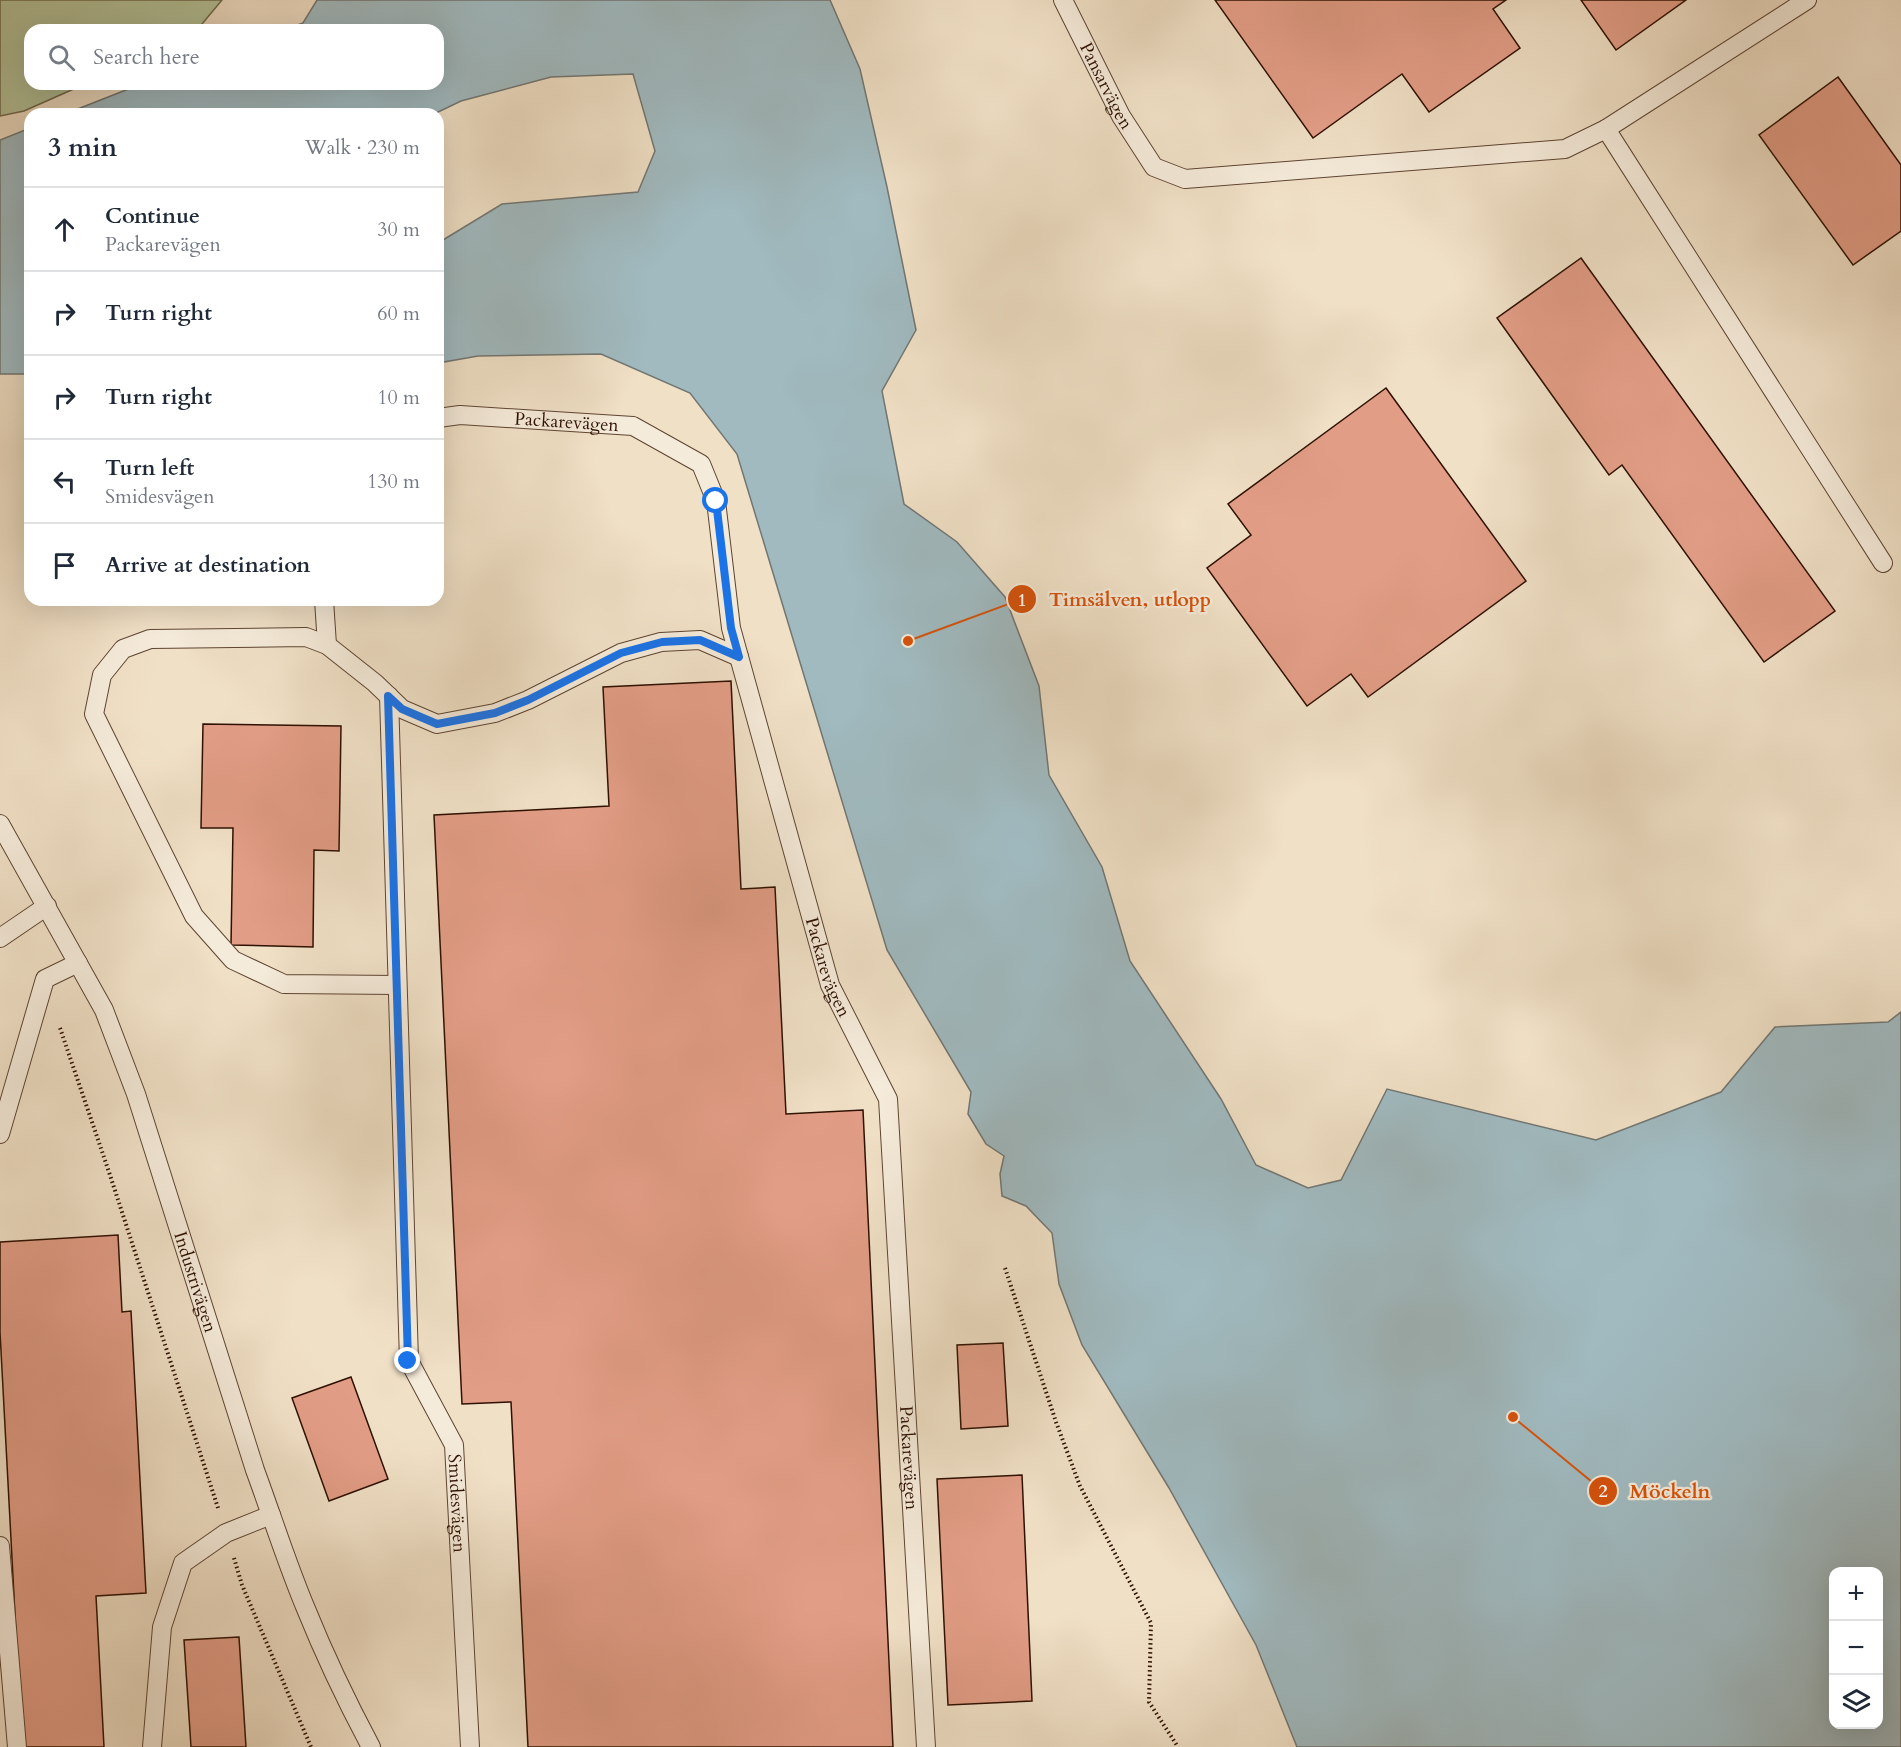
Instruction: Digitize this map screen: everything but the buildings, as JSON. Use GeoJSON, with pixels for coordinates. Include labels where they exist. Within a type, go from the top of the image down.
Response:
{"type":"FeatureCollection","features":[{"type":"Feature","properties":{"kind":"lane","name":"Pansarvägen"},"geometry":{"type":"LineString","coordinates":[[1063,0],[1121,116],[1154,167],[1185,178],[1565,149],[1606,129]]}},
{"type":"Feature","properties":{"kind":"lane"},"geometry":{"type":"LineString","coordinates":[[1807,0],[1606,129],[1883,563]]}},
{"type":"Feature","properties":{"kind":"lane","name":"Packarevägen"},"geometry":{"type":"LineString","coordinates":[[444,417],[460,415],[633,426],[701,464],[716,501],[731,628],[830,985],[888,1100],[926,1747]]}},
{"type":"Feature","properties":{"kind":"lane"},"geometry":{"type":"LineString","coordinates":[[324,606],[327,645]]}},
{"type":"Feature","properties":{"kind":"lane"},"geometry":{"type":"LineString","coordinates":[[397,985],[284,984],[233,960],[194,916],[94,714],[102,675],[123,649],[150,639],[306,638],[327,645],[375,683],[402,709],[437,724],[495,713],[528,700],[621,653],[662,642],[700,640],[739,657]]}},
{"type":"Feature","properties":{"kind":"lane","name":"Smidesvägen"},"geometry":{"type":"LineString","coordinates":[[388,696],[408,1361],[453,1444],[470,1747]]}},
{"type":"Feature","properties":{"kind":"lane","name":"Industrivägen"},"geometry":{"type":"LineString","coordinates":[[0,824],[104,1010],[136,1094],[271,1515],[305,1608],[342,1693],[371,1747]]}},
{"type":"Feature","properties":{"kind":"lane"},"geometry":{"type":"LineString","coordinates":[[0,938],[47,906]]}},
{"type":"Feature","properties":{"kind":"lane"},"geometry":{"type":"LineString","coordinates":[[0,1134],[45,979],[78,963]]}},
{"type":"Feature","properties":{"kind":"lane"},"geometry":{"type":"LineString","coordinates":[[152,1747],[162,1626],[183,1563],[226,1533],[271,1515]]}},
{"type":"Feature","properties":{"kind":"lane"},"geometry":{"type":"LineString","coordinates":[[0,1546],[17,1747]]}},
{"type":"Feature","properties":{"kind":"path"},"geometry":{"type":"LineString","coordinates":[[60,1026],[243,1585],[311,1747]]}},
{"type":"Feature","properties":{"kind":"path"},"geometry":{"type":"LineString","coordinates":[[1005,1268],[1056,1422],[1080,1486],[1151,1623],[1149,1702],[1178,1747]]}},
{"type":"Feature","properties":{"kind":"green space"},"geometry":{"type":"Polygon","coordinates":[[[0,0],[222,0],[202,24],[24,24],[24,90],[71,90],[31,108],[24,108],[24,111],[0,116],[0,0]]]}},
{"type":"Feature","properties":{"kind":"water"},"geometry":{"type":"Polygon","coordinates":[[[317,0],[830,0],[860,69],[916,330],[882,391],[904,504],[957,542],[1005,597],[1039,686],[1049,775],[1102,867],[1130,961],[1221,1099],[1256,1165],[1308,1188],[1341,1180],[1387,1089],[1596,1140],[1721,1092],[1775,1027],[1888,1022],[1901,1012],[1901,1747],[1297,1747],[1256,1645],[1169,1488],[1082,1345],[1059,1284],[1052,1233],[1026,1206],[1002,1196],[1000,1174],[1004,1156],[986,1144],[968,1114],[971,1092],[887,950],[737,454],[690,393],[601,354],[478,356],[444,362],[444,239],[502,204],[638,192],[655,151],[633,74],[551,77],[461,101],[444,109],[80,108],[126,90],[444,90],[444,24],[300,24],[317,0]]]}},
{"type":"Feature","properties":{"kind":"water"},"geometry":{"type":"Polygon","coordinates":[[[24,130],[24,374],[0,374],[0,140],[24,130]]]}},
{"type":"Feature","properties":{"kind":"place","name":"Timsälven, utlopp"},"geometry":{"type":"Point","coordinates":[908,641]}},
{"type":"Feature","properties":{"kind":"place","name":"Möckeln"},"geometry":{"type":"Point","coordinates":[1513,1417]}},
{"type":"Feature","properties":{"kind":"route"},"geometry":{"type":"LineString","coordinates":[[408,1361],[388,696],[402,709],[437,724],[495,713],[528,700],[621,653],[662,642],[700,640],[739,657],[731,628],[716,501]]}}]}
